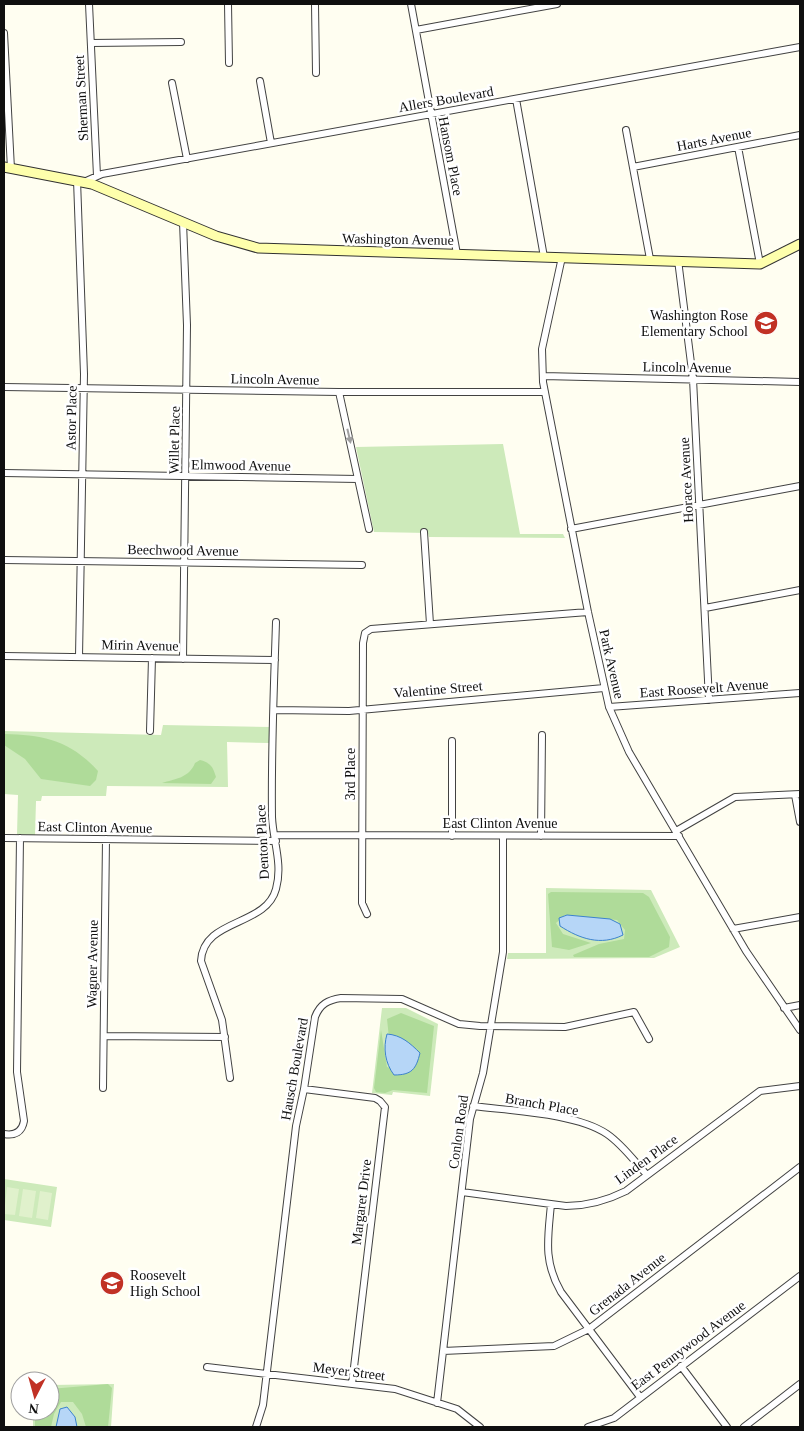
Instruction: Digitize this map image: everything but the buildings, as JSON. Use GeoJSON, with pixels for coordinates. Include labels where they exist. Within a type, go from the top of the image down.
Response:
{"type":"FeatureCollection","features":[{"type":"Feature","properties":{"kind":"street","name":"Sherman Street"},"geometry":{"type":"LineString","coordinates":[[89,4],[97,176]]}},
{"type":"Feature","properties":{"kind":"street"},"geometry":{"type":"LineString","coordinates":[[228,4],[229,63]]}},
{"type":"Feature","properties":{"kind":"street"},"geometry":{"type":"LineString","coordinates":[[315,4],[316,73]]}},
{"type":"Feature","properties":{"kind":"street","name":"Hansom Place"},"geometry":{"type":"LineString","coordinates":[[411,4],[457,254]]}},
{"type":"Feature","properties":{"kind":"street"},"geometry":{"type":"LineString","coordinates":[[416,30],[557,4]]}},
{"type":"Feature","properties":{"kind":"street"},"geometry":{"type":"LineString","coordinates":[[4,33],[8,168]]}},
{"type":"Feature","properties":{"kind":"street"},"geometry":{"type":"LineString","coordinates":[[91,43],[182,42]]}},
{"type":"Feature","properties":{"kind":"street","name":"Allers Boulevard"},"geometry":{"type":"LineString","coordinates":[[97,176],[800,47]]}},
{"type":"Feature","properties":{"kind":"street"},"geometry":{"type":"LineString","coordinates":[[260,81],[271,143]]}},
{"type":"Feature","properties":{"kind":"street"},"geometry":{"type":"LineString","coordinates":[[172,83],[187,159]]}},
{"type":"Feature","properties":{"kind":"street"},"geometry":{"type":"LineString","coordinates":[[516,99],[544,257]]}},
{"type":"Feature","properties":{"kind":"street"},"geometry":{"type":"LineString","coordinates":[[626,130],[650,260]]}},
{"type":"Feature","properties":{"kind":"street","name":"Harts Avenue"},"geometry":{"type":"LineString","coordinates":[[633,168],[800,135]]}},
{"type":"Feature","properties":{"kind":"street"},"geometry":{"type":"LineString","coordinates":[[738,147],[760,264]]}},
{"type":"Feature","properties":{"kind":"street","name":"Washington Avenue"},"geometry":{"type":"LineString","coordinates":[[8,168],[80,181],[223,238],[258,248],[760,264],[800,244]]}},
{"type":"Feature","properties":{"kind":"street"},"geometry":{"type":"LineString","coordinates":[[80,181],[97,176]]}},
{"type":"Feature","properties":{"kind":"street","name":"Astor Place"},"geometry":{"type":"LineString","coordinates":[[79,657],[84,388],[80,181]]}},
{"type":"Feature","properties":{"kind":"street","name":"Willet Place"},"geometry":{"type":"LineString","coordinates":[[183,222],[188,325],[183,659]]}},
{"type":"Feature","properties":{"kind":"street","name":"Park Avenue"},"geometry":{"type":"LineString","coordinates":[[562,257],[542,349],[543,376],[571,529],[604,688],[629,752],[733,929],[800,1030]]}},
{"type":"Feature","properties":{"kind":"street","name":"Horace Avenue"},"geometry":{"type":"LineString","coordinates":[[678,260],[693,379],[709,700]]}},
{"type":"Feature","properties":{"kind":"street","name":"Lincoln Avenue"},"geometry":{"type":"LineString","coordinates":[[543,376],[800,382]]}},
{"type":"Feature","properties":{"kind":"street","name":"Lincoln Avenue"},"geometry":{"type":"LineString","coordinates":[[4,387],[339,392],[545,392]]}},
{"type":"Feature","properties":{"kind":"street"},"geometry":{"type":"LineString","coordinates":[[339,392],[369,529]]}},
{"type":"Feature","properties":{"kind":"street","name":"Elmwood Avenue"},"geometry":{"type":"LineString","coordinates":[[4,473],[358,479]]}},
{"type":"Feature","properties":{"kind":"street"},"geometry":{"type":"LineString","coordinates":[[571,529],[800,486]]}},
{"type":"Feature","properties":{"kind":"street"},"geometry":{"type":"LineString","coordinates":[[424,532],[430,624],[588,612]]}},
{"type":"Feature","properties":{"kind":"street","name":"Beechwood Avenue"},"geometry":{"type":"LineString","coordinates":[[4,560],[362,565]]}},
{"type":"Feature","properties":{"kind":"street"},"geometry":{"type":"LineString","coordinates":[[705,608],[800,590]]}},
{"type":"Feature","properties":{"kind":"street","name":"Denton Place"},"geometry":{"type":"LineString","coordinates":[[230,1078],[226,1037],[222,1020],[201,961],[202,951],[206,942],[214,934],[259,911],[271,900],[278,878],[276,838],[272,818],[276,622]]}},
{"type":"Feature","properties":{"kind":"street","name":"3rd Place"},"geometry":{"type":"LineString","coordinates":[[366,914],[362,903],[362,708],[363,643],[365,633],[371,629],[430,624]]}},
{"type":"Feature","properties":{"kind":"street","name":"Mirin Avenue"},"geometry":{"type":"LineString","coordinates":[[4,656],[275,660]]}},
{"type":"Feature","properties":{"kind":"street"},"geometry":{"type":"LineString","coordinates":[[150,731],[152,658]]}},
{"type":"Feature","properties":{"kind":"street","name":"Valentine Street"},"geometry":{"type":"LineString","coordinates":[[274,710],[349,711],[362,708],[604,688]]}},
{"type":"Feature","properties":{"kind":"street","name":"East Roosevelt Avenue"},"geometry":{"type":"LineString","coordinates":[[610,707],[800,693]]}},
{"type":"Feature","properties":{"kind":"street"},"geometry":{"type":"LineString","coordinates":[[541,836],[542,735]]}},
{"type":"Feature","properties":{"kind":"street"},"geometry":{"type":"LineString","coordinates":[[452,741],[452,836]]}},
{"type":"Feature","properties":{"kind":"street"},"geometry":{"type":"LineString","coordinates":[[798,794],[800,822]]}},
{"type":"Feature","properties":{"kind":"street","name":"East Clinton Avenue"},"geometry":{"type":"LineString","coordinates":[[4,838],[276,838],[320,835],[541,836],[677,834],[735,797],[798,794]]}},
{"type":"Feature","properties":{"kind":"street","name":"Conlon Road"},"geometry":{"type":"LineString","coordinates":[[437,1402],[473,1106],[483,1073],[502,952],[503,836]]}},
{"type":"Feature","properties":{"kind":"street"},"geometry":{"type":"LineString","coordinates":[[4,1134],[10,1135],[19,1132],[23,1127],[24,1121],[17,1072],[20,838]]}},
{"type":"Feature","properties":{"kind":"street","name":"Wagner Avenue"},"geometry":{"type":"LineString","coordinates":[[103,1088],[106,839]]}},
{"type":"Feature","properties":{"kind":"street"},"geometry":{"type":"LineString","coordinates":[[733,929],[800,917]]}},
{"type":"Feature","properties":{"kind":"street","name":"Hausch Boulevard"},"geometry":{"type":"LineString","coordinates":[[256,1427],[263,1405],[296,1126],[304,1089],[315,1017],[320,1007],[332,1000],[353,997],[402,999],[459,1024],[565,1028],[634,1012],[649,1038]]}},
{"type":"Feature","properties":{"kind":"street"},"geometry":{"type":"LineString","coordinates":[[784,1008],[800,1005]]}},
{"type":"Feature","properties":{"kind":"street"},"geometry":{"type":"LineString","coordinates":[[104,1036],[226,1037]]}},
{"type":"Feature","properties":{"kind":"street","name":"Linden Place"},"geometry":{"type":"LineString","coordinates":[[462,1192],[580,1206],[606,1201],[626,1191],[760,1091],[800,1086]]}},
{"type":"Feature","properties":{"kind":"street","name":"Margaret Drive"},"geometry":{"type":"LineString","coordinates":[[304,1089],[375,1098],[380,1100],[385,1107],[352,1384]]}},
{"type":"Feature","properties":{"kind":"street","name":"Branch Place"},"geometry":{"type":"LineString","coordinates":[[473,1106],[572,1120],[592,1126],[618,1143],[647,1175]]}},
{"type":"Feature","properties":{"kind":"street","name":"Grenada Avenue"},"geometry":{"type":"LineString","coordinates":[[443,1351],[554,1346],[589,1329],[800,1167]]}},
{"type":"Feature","properties":{"kind":"street"},"geometry":{"type":"LineString","coordinates":[[551,1204],[547,1251],[550,1268],[561,1292],[640,1397]]}},
{"type":"Feature","properties":{"kind":"street","name":"East Pennywood Avenue"},"geometry":{"type":"LineString","coordinates":[[588,1427],[614,1418],[800,1276]]}},
{"type":"Feature","properties":{"kind":"street"},"geometry":{"type":"LineString","coordinates":[[681,1366],[727,1427]]}},
{"type":"Feature","properties":{"kind":"street","name":"Meyer Street"},"geometry":{"type":"LineString","coordinates":[[207,1367],[395,1389],[457,1409],[480,1427]]}},
{"type":"Feature","properties":{"kind":"street"},"geometry":{"type":"LineString","coordinates":[[744,1427],[800,1384]]}},
{"type":"Feature","properties":{"kind":"green space"},"geometry":{"type":"Polygon","coordinates":[[[503,444],[520,534],[563,534],[565,538],[429,537],[428,533],[374,532],[356,447],[503,444]]]}},
{"type":"Feature","properties":{"kind":"green space"},"geometry":{"type":"Polygon","coordinates":[[[163,725],[271,727],[270,743],[227,742],[228,787],[107,786],[106,796],[42,796],[41,801],[36,801],[35,836],[17,835],[18,795],[4,794],[4,731],[161,735],[163,725]]]}},
{"type":"Feature","properties":{"kind":"green space"},"geometry":{"type":"Polygon","coordinates":[[[4,734],[43,738],[66,746],[77,752],[98,771],[96,780],[90,786],[41,779],[25,759],[4,745],[4,734]]]}},
{"type":"Feature","properties":{"kind":"green space"},"geometry":{"type":"Polygon","coordinates":[[[200,760],[209,764],[214,771],[216,777],[211,784],[162,783],[185,775],[200,760]]]}},
{"type":"Feature","properties":{"kind":"green space"},"geometry":{"type":"Polygon","coordinates":[[[546,888],[651,890],[680,947],[654,958],[507,959],[508,953],[546,953],[546,888]]]}},
{"type":"Feature","properties":{"kind":"green space"},"geometry":{"type":"Polygon","coordinates":[[[551,892],[643,893],[649,897],[670,937],[669,947],[649,957],[574,957],[573,955],[599,944],[624,939],[625,930],[617,920],[565,915],[556,923],[563,934],[591,943],[569,950],[552,947],[548,894],[551,892]]]}},
{"type":"Feature","properties":{"kind":"green space"},"geometry":{"type":"Polygon","coordinates":[[[382,1008],[406,1008],[438,1024],[430,1096],[393,1092],[392,1095],[372,1093],[382,1008]]]}},
{"type":"Feature","properties":{"kind":"green space"},"geometry":{"type":"Polygon","coordinates":[[[401,1013],[434,1026],[427,1093],[393,1090],[385,1093],[376,1092],[374,1088],[381,1030],[387,1067],[399,1070],[389,1038],[387,1019],[401,1013]]]}},
{"type":"Feature","properties":{"kind":"green space"},"geometry":{"type":"Polygon","coordinates":[[[4,1179],[57,1187],[51,1227],[4,1220],[4,1179]]]}},
{"type":"Feature","properties":{"kind":"green space"},"geometry":{"type":"Polygon","coordinates":[[[7,1187],[19,1189],[15,1215],[4,1214],[7,1187]]]}},
{"type":"Feature","properties":{"kind":"green space"},"geometry":{"type":"Polygon","coordinates":[[[23,1189],[36,1191],[32,1218],[19,1216],[23,1189]]]}},
{"type":"Feature","properties":{"kind":"green space"},"geometry":{"type":"Polygon","coordinates":[[[40,1191],[52,1193],[48,1220],[36,1218],[40,1191]]]}},
{"type":"Feature","properties":{"kind":"green space"},"geometry":{"type":"Polygon","coordinates":[[[108,1384],[112,1388],[108,1427],[86,1427],[82,1414],[73,1402],[61,1402],[60,1404],[60,1388],[108,1384]]]}},
{"type":"Feature","properties":{"kind":"green space"},"geometry":{"type":"Polygon","coordinates":[[[114,1384],[111,1427],[33,1427],[33,1421],[60,1421],[60,1385],[114,1384]]]}},
{"type":"Feature","properties":{"kind":"green space"},"geometry":{"type":"Polygon","coordinates":[[[35,1421],[52,1421],[51,1427],[35,1427],[35,1421]]]}},
{"type":"Feature","properties":{"kind":"water"},"geometry":{"type":"Polygon","coordinates":[[[567,915],[610,919],[620,924],[623,935],[607,940],[591,940],[560,926],[559,918],[567,915]]]}},
{"type":"Feature","properties":{"kind":"water"},"geometry":{"type":"Polygon","coordinates":[[[387,1034],[405,1040],[420,1053],[415,1067],[409,1072],[394,1075],[391,1070],[386,1055],[387,1034]]]}},
{"type":"Feature","properties":{"kind":"water"},"geometry":{"type":"Polygon","coordinates":[[[67,1407],[75,1417],[77,1427],[56,1427],[57,1421],[60,1421],[60,1409],[67,1407]]]}},
{"type":"Feature","properties":{"kind":"place","name":"Washington Rose Elementary School"},"geometry":{"type":"Point","coordinates":[766,323]}},
{"type":"Feature","properties":{"kind":"place","name":"Roosevelt High School"},"geometry":{"type":"Point","coordinates":[112,1283]}}]}
